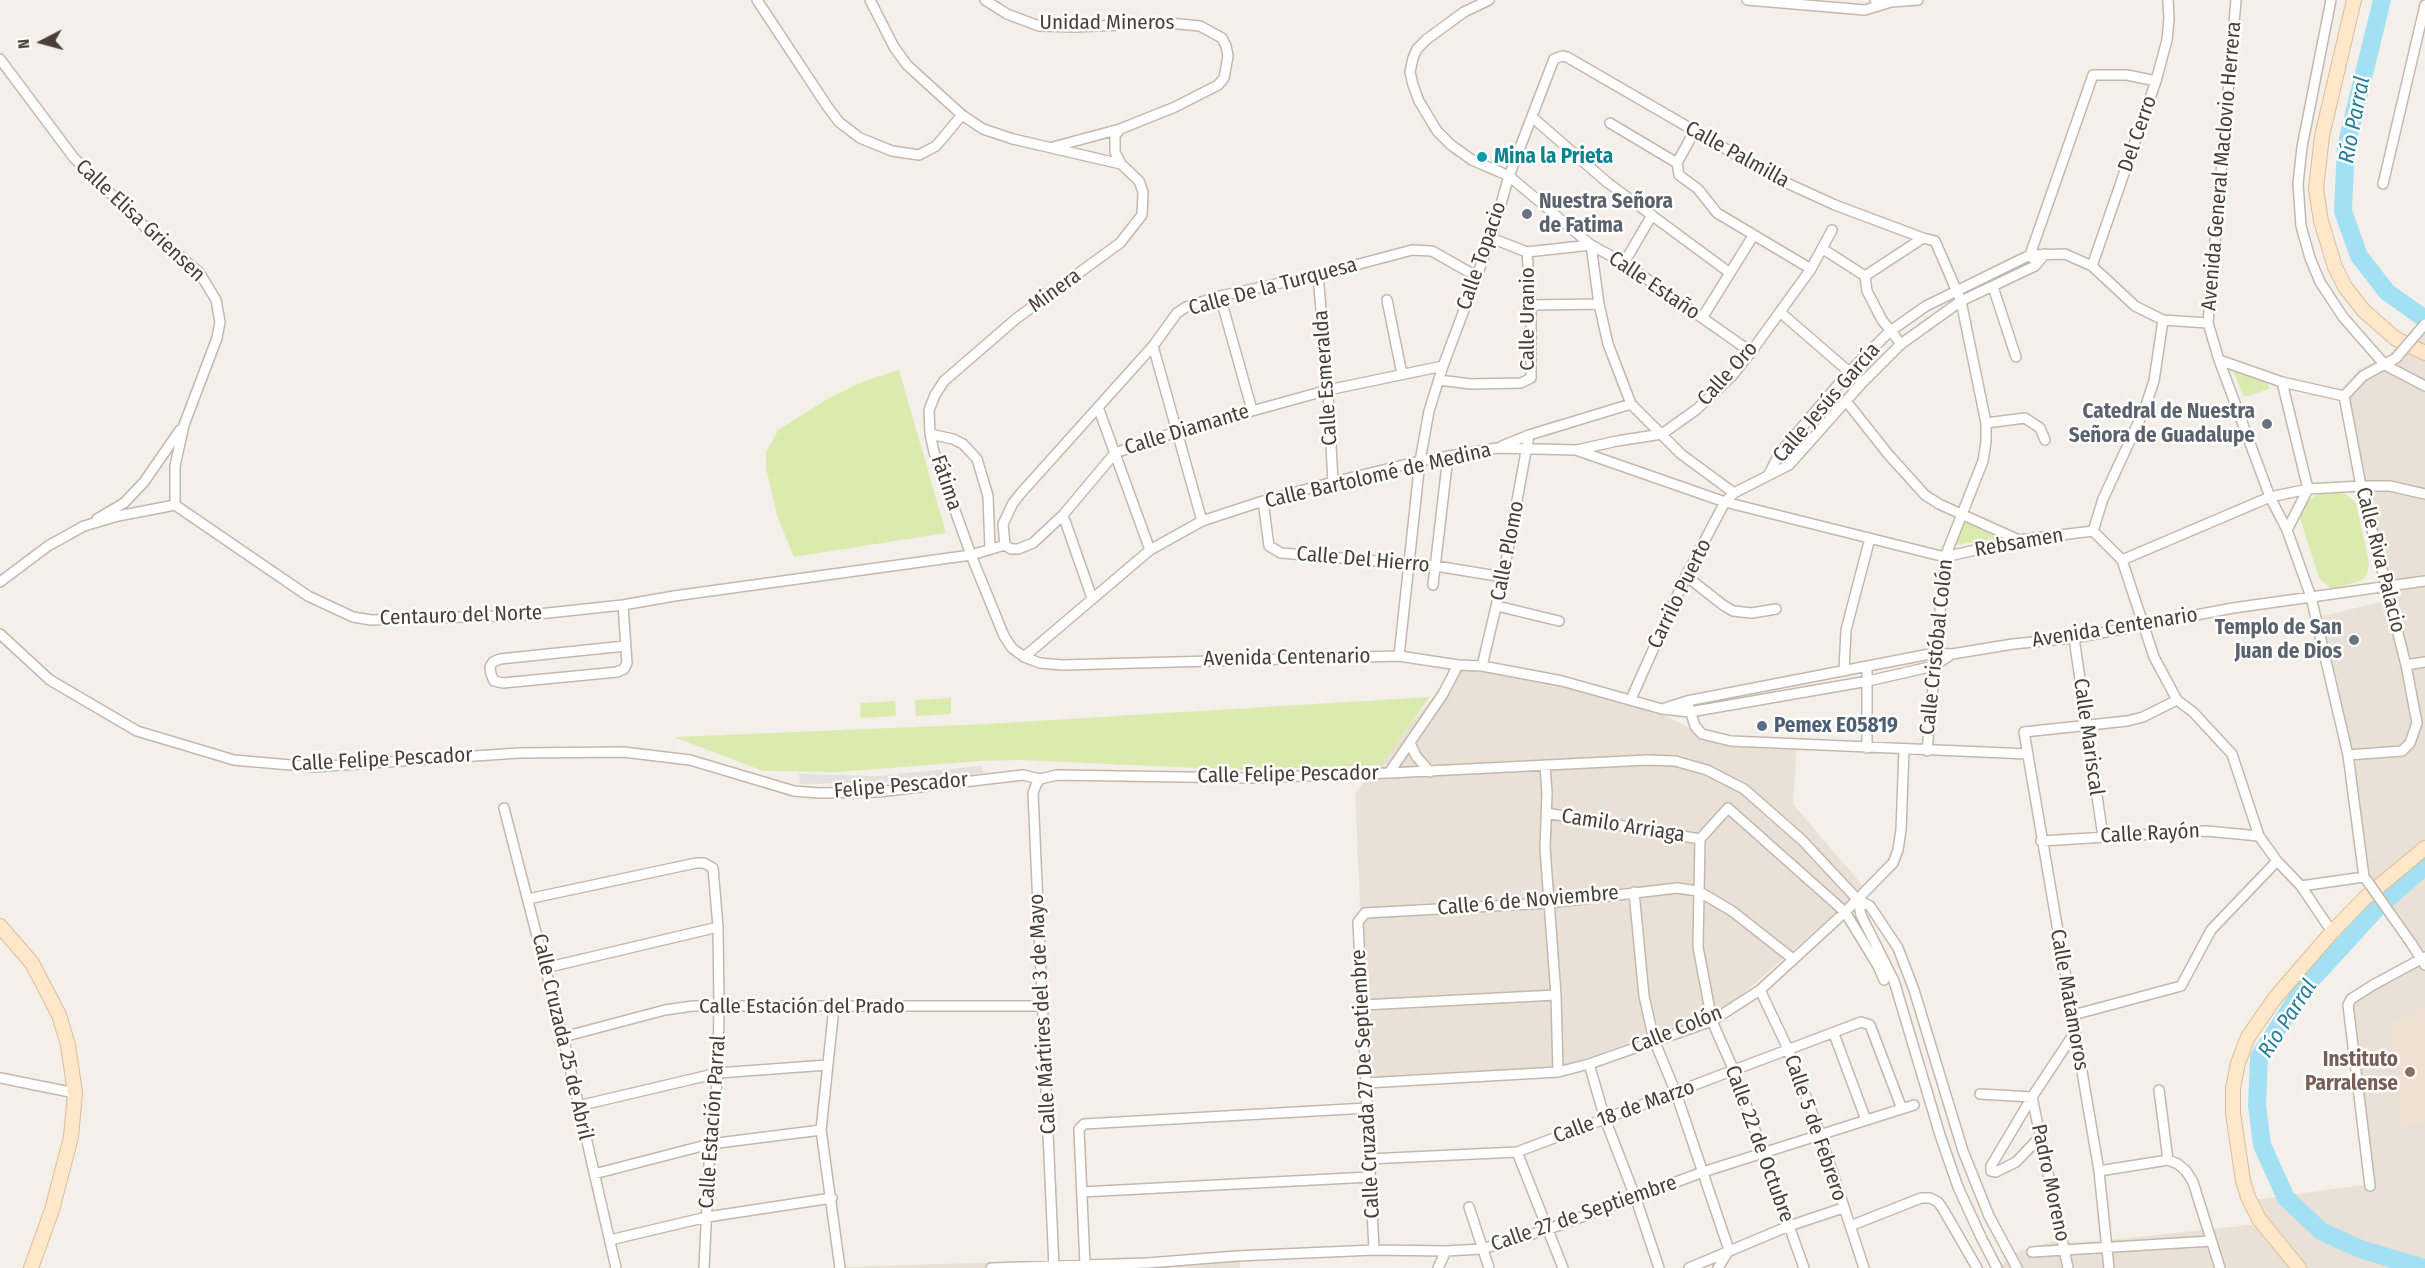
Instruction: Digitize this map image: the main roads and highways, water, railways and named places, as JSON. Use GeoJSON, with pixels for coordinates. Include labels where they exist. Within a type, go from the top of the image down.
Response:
{"type":"FeatureCollection","features":[{"type":"Feature","properties":{"kind":"main road"},"geometry":{"type":"LineString","coordinates":[[2354,0],[2322,136],[2316,189],[2321,221],[2335,267],[2352,295],[2382,328],[2425,354]]}},
{"type":"Feature","properties":{"kind":"main road"},"geometry":{"type":"LineString","coordinates":[[2299,1268],[2259,1220],[2248,1197],[2237,1144],[2233,1088],[2238,1062],[2248,1037],[2276,998],[2332,932],[2365,898],[2425,848]]}},
{"type":"Feature","properties":{"kind":"main road"},"geometry":{"type":"LineString","coordinates":[[0,926],[32,963],[52,998],[68,1045],[75,1093],[71,1137],[52,1210],[31,1268]]}},
{"type":"Feature","properties":{"kind":"waterway","name":"Río Parral"},"geometry":{"type":"LineString","coordinates":[[2382,0],[2346,147],[2343,211],[2359,256],[2387,292],[2425,319]]}},
{"type":"Feature","properties":{"kind":"waterway","name":"Río Parral"},"geometry":{"type":"LineString","coordinates":[[2424,1268],[2360,1249],[2321,1231],[2286,1198],[2262,1145],[2257,1105],[2259,1057],[2303,989],[2379,906],[2425,866]]}},
{"type":"Feature","properties":{"kind":"place","name":"Mina la Prieta"},"geometry":{"type":"Point","coordinates":[1482,157]}},
{"type":"Feature","properties":{"kind":"place","name":"Nuestra Señora de Fatima"},"geometry":{"type":"Point","coordinates":[1527,214]}},
{"type":"Feature","properties":{"kind":"place","name":"Catedral de Nuestra Señora de Guadalupe"},"geometry":{"type":"Point","coordinates":[2267,424]}},
{"type":"Feature","properties":{"kind":"place","name":"Templo de San Juan de Dios"},"geometry":{"type":"Point","coordinates":[2354,640]}},
{"type":"Feature","properties":{"kind":"place","name":"Pemex E05819"},"geometry":{"type":"Point","coordinates":[1762,726]}},
{"type":"Feature","properties":{"kind":"place","name":"Instituto Parralense"},"geometry":{"type":"Point","coordinates":[2410,1072]}}]}
